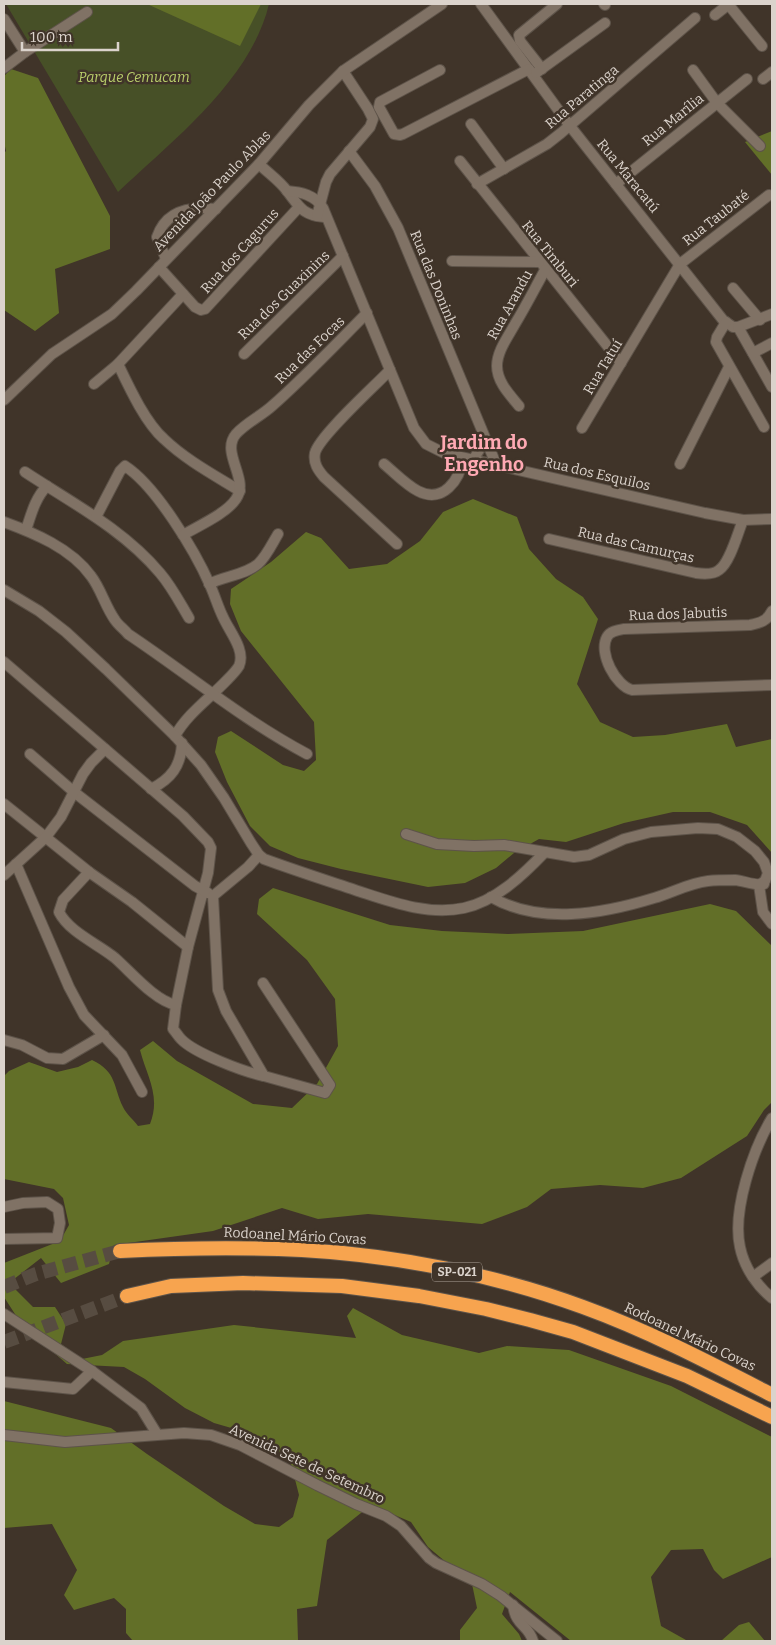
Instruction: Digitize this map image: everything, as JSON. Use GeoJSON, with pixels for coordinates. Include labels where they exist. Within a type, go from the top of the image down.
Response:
{"type":"FeatureCollection","features":[{"type":"Feature","properties":{"kind":"highway","name":"Rodoanel Mário Covas"},"geometry":{"type":"LineString","coordinates":[[120,1251],[174,1249],[301,1250],[374,1256],[496,1281],[582,1306],[621,1322],[772,1395]]}},
{"type":"Feature","properties":{"kind":"highway","name":"SP-021"},"geometry":{"type":"LineString","coordinates":[[127,1296],[171,1286],[243,1283],[342,1286],[428,1298],[530,1320],[573,1332],[687,1376],[772,1417]]}},
{"type":"Feature","properties":{"kind":"street","name":"Avenida João Paulo Ablas"},"geometry":{"type":"LineString","coordinates":[[4,400],[52,354],[112,314],[259,164],[309,105],[343,72],[442,4]]}},
{"type":"Feature","properties":{"kind":"street","name":"Rua Maracatú"},"geometry":{"type":"LineString","coordinates":[[481,4],[534,71],[570,126],[616,184],[726,322],[738,327]]}},
{"type":"Feature","properties":{"kind":"street"},"geometry":{"type":"LineString","coordinates":[[534,71],[519,35],[557,4]]}},
{"type":"Feature","properties":{"kind":"street"},"geometry":{"type":"LineString","coordinates":[[715,15],[729,4],[762,46]]}},
{"type":"Feature","properties":{"kind":"street"},"geometry":{"type":"LineString","coordinates":[[4,68],[24,52],[87,12]]}},
{"type":"Feature","properties":{"kind":"street","name":"Rua Paratinga"},"geometry":{"type":"LineString","coordinates":[[477,184],[547,144],[695,18]]}},
{"type":"Feature","properties":{"kind":"street"},"geometry":{"type":"LineString","coordinates":[[4,19],[24,52]]}},
{"type":"Feature","properties":{"kind":"street"},"geometry":{"type":"LineString","coordinates":[[440,70],[380,102],[379,107],[394,134],[403,134],[534,71],[605,23]]}},
{"type":"Feature","properties":{"kind":"street"},"geometry":{"type":"LineString","coordinates":[[693,70],[717,103],[760,146]]}},
{"type":"Feature","properties":{"kind":"street"},"geometry":{"type":"LineString","coordinates":[[287,191],[313,197],[321,204],[326,182],[330,174],[370,126],[373,119],[368,109],[343,72]]}},
{"type":"Feature","properties":{"kind":"street"},"geometry":{"type":"LineString","coordinates":[[763,79],[772,72]]}},
{"type":"Feature","properties":{"kind":"street","name":"Rua Marília"},"geometry":{"type":"LineString","coordinates":[[616,184],[747,78]]}},
{"type":"Feature","properties":{"kind":"street"},"geometry":{"type":"LineString","coordinates":[[471,124],[504,169]]}},
{"type":"Feature","properties":{"kind":"street","name":"Rua das Doninhas"},"geometry":{"type":"LineString","coordinates":[[350,151],[375,186],[398,228],[483,437],[496,464]]}},
{"type":"Feature","properties":{"kind":"street","name":"Rua Timburi"},"geometry":{"type":"LineString","coordinates":[[460,161],[621,363]]}},
{"type":"Feature","properties":{"kind":"street"},"geometry":{"type":"LineString","coordinates":[[259,164],[287,191],[299,207],[308,213],[322,216]]}},
{"type":"Feature","properties":{"kind":"street","name":"Rua Taubaté"},"geometry":{"type":"LineString","coordinates":[[680,264],[769,195]]}},
{"type":"Feature","properties":{"kind":"street","name":"Rua dos Esquilos"},"geometry":{"type":"LineString","coordinates":[[321,204],[322,216],[343,256],[408,417],[420,437],[434,449],[468,459],[689,510],[743,520],[772,519]]}},
{"type":"Feature","properties":{"kind":"street","name":"Rua dos Cagurus"},"geometry":{"type":"LineString","coordinates":[[159,267],[198,309],[203,310],[208,307],[299,207]]}},
{"type":"Feature","properties":{"kind":"street"},"geometry":{"type":"LineString","coordinates":[[166,259],[157,237],[160,228],[166,221],[180,212],[193,208],[216,209]]}},
{"type":"Feature","properties":{"kind":"street","name":"Rua dos Guaxinins"},"geometry":{"type":"LineString","coordinates":[[244,354],[343,256]]}},
{"type":"Feature","properties":{"kind":"street"},"geometry":{"type":"LineString","coordinates":[[452,261],[542,266]]}},
{"type":"Feature","properties":{"kind":"street","name":"Rua Tatuí"},"geometry":{"type":"LineString","coordinates":[[582,428],[680,264]]}},
{"type":"Feature","properties":{"kind":"street","name":"Rua Arandu"},"geometry":{"type":"LineString","coordinates":[[519,406],[504,388],[497,367],[498,357],[542,266]]}},
{"type":"Feature","properties":{"kind":"street"},"geometry":{"type":"LineString","coordinates":[[733,288],[760,320]]}},
{"type":"Feature","properties":{"kind":"street"},"geometry":{"type":"LineString","coordinates":[[94,384],[118,364],[183,294]]}},
{"type":"Feature","properties":{"kind":"street","name":"Rua das Focas"},"geometry":{"type":"LineString","coordinates":[[240,491],[239,476],[233,459],[231,443],[235,435],[271,406],[367,313]]}},
{"type":"Feature","properties":{"kind":"street"},"geometry":{"type":"LineString","coordinates":[[772,314],[738,327],[772,385]]}},
{"type":"Feature","properties":{"kind":"street"},"geometry":{"type":"LineString","coordinates":[[726,322],[717,336],[716,342],[764,427]]}},
{"type":"Feature","properties":{"kind":"street"},"geometry":{"type":"LineString","coordinates":[[753,353],[772,343]]}},
{"type":"Feature","properties":{"kind":"street"},"geometry":{"type":"LineString","coordinates":[[118,364],[141,408],[163,439],[195,464],[240,491],[236,500],[225,510],[183,535]]}},
{"type":"Feature","properties":{"kind":"street"},"geometry":{"type":"LineString","coordinates":[[680,464],[729,367]]}},
{"type":"Feature","properties":{"kind":"street"},"geometry":{"type":"LineString","coordinates":[[390,370],[324,438],[315,453],[315,461],[317,468],[324,477],[397,544]]}},
{"type":"Feature","properties":{"kind":"street"},"geometry":{"type":"LineString","coordinates":[[384,464],[414,489],[433,495],[445,491],[454,483],[468,459],[481,447],[483,437]]}},
{"type":"Feature","properties":{"kind":"street"},"geometry":{"type":"LineString","coordinates":[[96,517],[114,481],[125,466],[144,481],[183,535],[210,584],[229,630],[236,640],[240,654],[239,665],[213,695],[179,728],[178,739],[181,756],[176,767],[163,783],[151,789]]}},
{"type":"Feature","properties":{"kind":"street"},"geometry":{"type":"LineString","coordinates":[[25,472],[96,517],[128,543],[160,572],[174,591],[189,618]]}},
{"type":"Feature","properties":{"kind":"street"},"geometry":{"type":"LineString","coordinates":[[26,530],[32,510],[41,492],[47,486]]}},
{"type":"Feature","properties":{"kind":"street","name":"Rua das Camurças"},"geometry":{"type":"LineString","coordinates":[[549,539],[696,573],[709,573],[719,570],[725,564],[743,520]]}},
{"type":"Feature","properties":{"kind":"street"},"geometry":{"type":"LineString","coordinates":[[4,522],[26,530],[75,559],[92,576],[115,620],[128,634],[273,736],[307,754]]}},
{"type":"Feature","properties":{"kind":"street"},"geometry":{"type":"LineString","coordinates":[[210,584],[221,578],[250,569],[259,563],[278,534]]}},
{"type":"Feature","properties":{"kind":"street"},"geometry":{"type":"LineString","coordinates":[[4,590],[39,611],[66,632],[106,668],[178,739],[201,765],[259,855],[264,859],[402,905],[439,910],[464,908],[491,897],[518,877],[545,852]]}},
{"type":"Feature","properties":{"kind":"street","name":"Rua dos Jabutis"},"geometry":{"type":"LineString","coordinates":[[772,611],[762,622],[750,625],[624,629],[610,634],[604,644],[611,671],[617,681],[628,689],[640,691],[772,685]]}},
{"type":"Feature","properties":{"kind":"street"},"geometry":{"type":"LineString","coordinates":[[4,662],[183,816],[208,842],[211,848],[208,873],[188,947],[176,1004],[174,1029],[180,1039],[248,1073],[325,1092],[330,1085],[263,983]]}},
{"type":"Feature","properties":{"kind":"street"},"geometry":{"type":"LineString","coordinates":[[4,875],[46,837],[61,817],[91,763],[105,749]]}},
{"type":"Feature","properties":{"kind":"street"},"geometry":{"type":"LineString","coordinates":[[30,754],[74,792],[194,886],[213,896]]}},
{"type":"Feature","properties":{"kind":"street"},"geometry":{"type":"LineString","coordinates":[[4,804],[88,872],[132,902],[188,947]]}},
{"type":"Feature","properties":{"kind":"street"},"geometry":{"type":"LineString","coordinates":[[406,834],[437,844],[504,845],[574,857],[590,855],[624,839],[651,832],[698,828],[718,829],[737,837],[755,851],[764,862],[768,873],[765,882],[759,885]]}},
{"type":"Feature","properties":{"kind":"street"},"geometry":{"type":"LineString","coordinates":[[213,896],[248,867],[259,855]]}},
{"type":"Feature","properties":{"kind":"street"},"geometry":{"type":"LineString","coordinates":[[16,864],[69,987],[84,1015],[122,1055],[142,1092]]}},
{"type":"Feature","properties":{"kind":"street"},"geometry":{"type":"LineString","coordinates":[[88,872],[63,900],[59,912],[62,919],[98,948],[113,957],[159,996],[169,1003],[176,1004]]}},
{"type":"Feature","properties":{"kind":"street"},"geometry":{"type":"LineString","coordinates":[[491,897],[503,904],[526,911],[556,914],[586,913],[619,908],[708,881],[735,880],[759,885],[772,882]]}},
{"type":"Feature","properties":{"kind":"street"},"geometry":{"type":"LineString","coordinates":[[759,885],[763,912],[772,924]]}},
{"type":"Feature","properties":{"kind":"street"},"geometry":{"type":"LineString","coordinates":[[213,896],[218,990],[226,1011],[264,1076]]}},
{"type":"Feature","properties":{"kind":"street"},"geometry":{"type":"LineString","coordinates":[[5,1044],[22,1045],[48,1058],[63,1059],[104,1035]]}},
{"type":"Feature","properties":{"kind":"street"},"geometry":{"type":"LineString","coordinates":[[772,1118],[755,1150],[743,1195],[738,1227],[744,1262],[753,1277],[772,1298]]}},
{"type":"Feature","properties":{"kind":"street"},"geometry":{"type":"LineString","coordinates":[[4,1207],[23,1203],[47,1202],[58,1209],[60,1222],[57,1238],[4,1239]]}},
{"type":"Feature","properties":{"kind":"street"},"geometry":{"type":"LineString","coordinates":[[753,1277],[772,1263]]}},
{"type":"Feature","properties":{"kind":"street"},"geometry":{"type":"LineString","coordinates":[[4,1314],[92,1371],[141,1408],[157,1434]]}},
{"type":"Feature","properties":{"kind":"street"},"geometry":{"type":"LineString","coordinates":[[4,1382],[73,1389],[92,1371]]}},
{"type":"Feature","properties":{"kind":"street","name":"Avenida Sete de Setembro"},"geometry":{"type":"LineString","coordinates":[[4,1435],[65,1442],[184,1433],[211,1435],[240,1445],[325,1489],[386,1516],[401,1526],[429,1558],[482,1584],[513,1605],[557,1641]]}},
{"type":"Feature","properties":{"kind":"street"},"geometry":{"type":"LineString","coordinates":[[513,1605],[516,1619],[529,1632],[533,1641]]}},
{"type":"Feature","properties":{"kind":"green space","name":"Parque Cemucam"},"geometry":{"type":"Polygon","coordinates":[[[6,4],[269,4],[260,32],[246,58],[228,83],[185,130],[118,192],[6,4]]]}},
{"type":"Feature","properties":{"kind":"green space"},"geometry":{"type":"Polygon","coordinates":[[[147,4],[261,4],[240,46],[147,4]]]}},
{"type":"Feature","properties":{"kind":"green space"},"geometry":{"type":"Polygon","coordinates":[[[11,69],[38,78],[110,216],[110,249],[55,269],[59,313],[35,331],[4,310],[4,153],[6,151],[4,142],[4,76],[11,69]]]}},
{"type":"Feature","properties":{"kind":"green space"},"geometry":{"type":"Polygon","coordinates":[[[772,131],[772,175],[745,142],[772,131]]]}},
{"type":"Feature","properties":{"kind":"green space"},"geometry":{"type":"Polygon","coordinates":[[[473,499],[517,517],[529,549],[556,579],[583,597],[598,619],[577,684],[600,722],[633,737],[665,735],[727,724],[736,747],[772,739],[772,853],[747,825],[710,812],[673,812],[624,823],[566,842],[539,839],[514,853],[496,868],[465,883],[428,887],[298,858],[270,846],[250,826],[227,782],[215,752],[218,737],[231,731],[283,765],[304,771],[316,760],[314,722],[241,631],[230,604],[231,589],[271,562],[306,532],[321,538],[349,569],[387,564],[420,541],[443,512],[473,499]]]}},
{"type":"Feature","properties":{"kind":"green space"},"geometry":{"type":"Polygon","coordinates":[[[273,888],[390,925],[442,931],[508,934],[583,931],[710,904],[736,911],[772,946],[772,1102],[764,1110],[747,1136],[681,1178],[643,1188],[600,1185],[551,1189],[527,1207],[482,1224],[368,1214],[318,1219],[282,1208],[213,1231],[114,1245],[109,1264],[61,1283],[41,1258],[9,1283],[33,1307],[55,1307],[66,1324],[61,1344],[82,1359],[102,1355],[123,1341],[234,1325],[356,1338],[347,1316],[353,1308],[402,1335],[479,1353],[507,1346],[569,1350],[671,1386],[772,1437],[772,1557],[723,1579],[714,1570],[703,1549],[671,1550],[651,1577],[661,1626],[686,1640],[697,1641],[571,1641],[510,1592],[502,1614],[519,1634],[522,1641],[460,1641],[460,1630],[477,1608],[472,1584],[428,1547],[411,1522],[371,1505],[327,1540],[317,1606],[297,1609],[298,1641],[133,1641],[126,1633],[126,1609],[114,1598],[74,1610],[64,1595],[77,1570],[52,1524],[4,1528],[4,1401],[111,1428],[224,1506],[255,1524],[279,1527],[293,1517],[299,1495],[290,1460],[252,1434],[214,1423],[185,1408],[145,1379],[124,1367],[67,1364],[22,1325],[4,1297],[4,1263],[60,1241],[69,1225],[63,1198],[54,1189],[4,1179],[4,1076],[9,1071],[29,1062],[57,1072],[78,1067],[92,1060],[106,1069],[113,1080],[124,1110],[138,1126],[150,1124],[153,1114],[154,1095],[140,1050],[153,1041],[177,1061],[253,1104],[292,1108],[317,1084],[338,1046],[335,999],[307,960],[257,914],[259,899],[273,888]]]}},
{"type":"Feature","properties":{"kind":"green space"},"geometry":{"type":"Polygon","coordinates":[[[749,1622],[765,1641],[721,1641],[739,1625],[749,1622]]]}},
{"type":"Feature","properties":{"kind":"tunnel"},"geometry":{"type":"LineString","coordinates":[[4,1287],[36,1274],[120,1251]]}},
{"type":"Feature","properties":{"kind":"tunnel"},"geometry":{"type":"LineString","coordinates":[[4,1342],[127,1296]]}},
{"type":"Feature","properties":{"kind":"district","name":"Jardim do Engenho"},"geometry":{"type":"Point","coordinates":[484,453]}}]}
